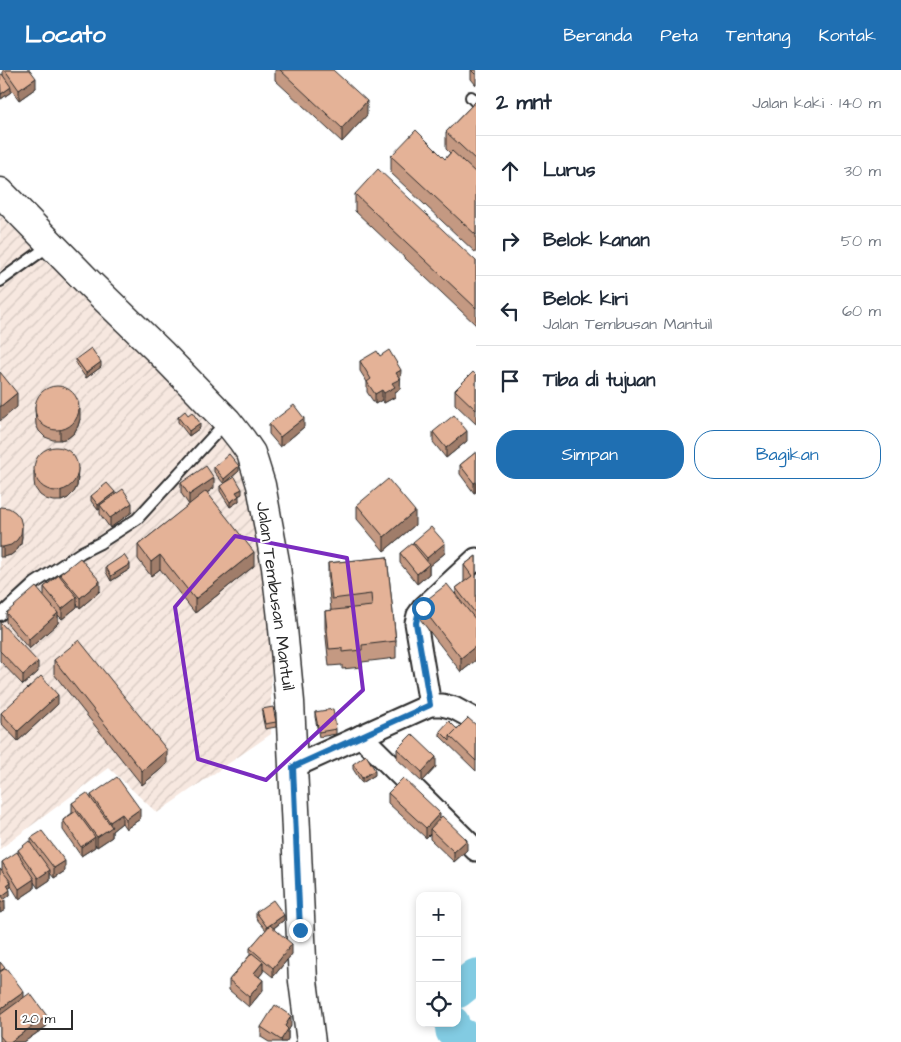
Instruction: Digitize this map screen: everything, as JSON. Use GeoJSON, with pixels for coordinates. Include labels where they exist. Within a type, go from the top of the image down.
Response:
{"type":"FeatureCollection","features":[{"type":"Feature","properties":{"kind":"street","name":"Jalan Tembusan Mantuil"},"geometry":{"type":"LineString","coordinates":[[0,192],[161,353],[226,421],[250,453],[262,485],[276,566],[290,702],[304,981],[311,1042]]}},
{"type":"Feature","properties":{"kind":"street"},"geometry":{"type":"LineString","coordinates":[[430,705],[416,623],[418,615],[423,608],[476,560]]}},
{"type":"Feature","properties":{"kind":"street"},"geometry":{"type":"LineString","coordinates":[[293,767],[430,705],[454,708],[476,720]]}},
{"type":"Feature","properties":{"kind":"street"},"geometry":{"type":"LineString","coordinates":[[361,736],[476,850]]}},
{"type":"Feature","properties":{"kind":"lane"},"geometry":{"type":"LineString","coordinates":[[0,281],[51,244]]}},
{"type":"Feature","properties":{"kind":"lane"},"geometry":{"type":"LineString","coordinates":[[0,615],[35,583],[137,519],[226,421]]}},
{"type":"Feature","properties":{"kind":"highlighted area"},"geometry":{"type":"Polygon","coordinates":[[[235,536],[347,558],[363,690],[266,780],[198,759],[175,607],[235,536]]]}},
{"type":"Feature","properties":{"kind":"shaded area"},"geometry":{"type":"Polygon","coordinates":[[[0,215],[229,438],[251,475],[271,614],[271,734],[157,813],[109,768],[0,849],[0,215]]]}},
{"type":"Feature","properties":{"kind":"building"},"geometry":{"type":"Polygon","coordinates":[[[5,70],[30,70],[36,78],[19,90],[5,70]]]}},
{"type":"Feature","properties":{"kind":"building"},"geometry":{"type":"Polygon","coordinates":[[[280,70],[333,70],[367,101],[342,128],[280,70]]]}},
{"type":"Feature","properties":{"kind":"building"},"geometry":{"type":"Polygon","coordinates":[[[2,74],[11,87],[1,94],[0,75],[2,74]]]}},
{"type":"Feature","properties":{"kind":"building"},"geometry":{"type":"Polygon","coordinates":[[[476,101],[476,160],[446,132],[476,101]]]}},
{"type":"Feature","properties":{"kind":"building"},"geometry":{"type":"Polygon","coordinates":[[[416,130],[445,159],[452,151],[476,173],[476,235],[391,156],[416,130]]]}},
{"type":"Feature","properties":{"kind":"building"},"geometry":{"type":"Polygon","coordinates":[[[378,169],[476,261],[476,308],[355,194],[378,169]]]}},
{"type":"Feature","properties":{"kind":"building"},"geometry":{"type":"Polygon","coordinates":[[[91,348],[101,362],[86,373],[76,359],[91,348]]]}},
{"type":"Feature","properties":{"kind":"building"},"geometry":{"type":"Polygon","coordinates":[[[389,350],[401,370],[396,373],[400,379],[392,383],[395,387],[384,393],[382,390],[375,394],[367,382],[371,379],[360,361],[377,351],[380,356],[389,350]]]}},
{"type":"Feature","properties":{"kind":"building"},"geometry":{"type":"Polygon","coordinates":[[[0,372],[17,393],[0,407],[0,372]]]}},
{"type":"Feature","properties":{"kind":"building"},"geometry":{"type":"Polygon","coordinates":[[[473,372],[476,375],[476,410],[455,390],[473,372]]]}},
{"type":"Feature","properties":{"kind":"building"},"geometry":{"type":"Polygon","coordinates":[[[61,386],[73,392],[78,399],[78,417],[73,424],[66,429],[53,430],[45,427],[38,420],[35,404],[38,396],[45,389],[61,386]]]}},
{"type":"Feature","properties":{"kind":"building"},"geometry":{"type":"Polygon","coordinates":[[[294,405],[304,418],[280,437],[269,424],[294,405]]]}},
{"type":"Feature","properties":{"kind":"building"},"geometry":{"type":"Polygon","coordinates":[[[185,411],[188,415],[192,412],[200,423],[189,431],[178,417],[185,411]]]}},
{"type":"Feature","properties":{"kind":"building"},"geometry":{"type":"Polygon","coordinates":[[[454,415],[467,431],[446,448],[433,432],[454,415]]]}},
{"type":"Feature","properties":{"kind":"building"},"geometry":{"type":"Polygon","coordinates":[[[52,447],[60,447],[72,453],[78,469],[72,485],[60,491],[52,491],[40,485],[34,473],[34,465],[40,453],[52,447]]]}},
{"type":"Feature","properties":{"kind":"building"},"geometry":{"type":"Polygon","coordinates":[[[476,452],[476,482],[474,483],[460,465],[476,452]]]}},
{"type":"Feature","properties":{"kind":"building"},"geometry":{"type":"Polygon","coordinates":[[[229,454],[239,466],[224,479],[214,467],[229,454]]]}},
{"type":"Feature","properties":{"kind":"building"},"geometry":{"type":"Polygon","coordinates":[[[206,466],[214,478],[189,495],[181,483],[206,466]]]}},
{"type":"Feature","properties":{"kind":"building"},"geometry":{"type":"Polygon","coordinates":[[[235,477],[242,489],[236,492],[239,496],[230,502],[220,486],[235,477]]]}},
{"type":"Feature","properties":{"kind":"building"},"geometry":{"type":"Polygon","coordinates":[[[388,479],[415,511],[384,537],[357,505],[388,479]]]}},
{"type":"Feature","properties":{"kind":"building"},"geometry":{"type":"Polygon","coordinates":[[[107,483],[115,492],[98,505],[91,496],[107,483]]]}},
{"type":"Feature","properties":{"kind":"building"},"geometry":{"type":"Polygon","coordinates":[[[123,489],[132,503],[110,518],[100,505],[123,489]]]}},
{"type":"Feature","properties":{"kind":"building"},"geometry":{"type":"Polygon","coordinates":[[[206,491],[254,552],[195,599],[160,555],[151,562],[138,545],[206,491]]]}},
{"type":"Feature","properties":{"kind":"building"},"geometry":{"type":"Polygon","coordinates":[[[0,507],[9,508],[15,512],[20,518],[22,526],[21,534],[17,540],[11,545],[3,547],[0,547],[0,507]]]}},
{"type":"Feature","properties":{"kind":"building"},"geometry":{"type":"Polygon","coordinates":[[[431,527],[445,543],[427,558],[413,542],[431,527]]]}},
{"type":"Feature","properties":{"kind":"building"},"geometry":{"type":"Polygon","coordinates":[[[412,543],[429,564],[417,574],[400,553],[412,543]]]}},
{"type":"Feature","properties":{"kind":"building"},"geometry":{"type":"Polygon","coordinates":[[[124,555],[130,564],[111,576],[106,567],[124,555]]]}},
{"type":"Feature","properties":{"kind":"building"},"geometry":{"type":"Polygon","coordinates":[[[476,556],[476,614],[456,588],[472,576],[464,565],[476,556]]]}},
{"type":"Feature","properties":{"kind":"building"},"geometry":{"type":"Polygon","coordinates":[[[387,557],[396,641],[362,645],[362,650],[342,652],[342,648],[329,649],[325,611],[372,606],[371,594],[332,599],[328,563],[387,557]]]}},
{"type":"Feature","properties":{"kind":"building"},"geometry":{"type":"Polygon","coordinates":[[[80,558],[100,581],[80,598],[60,574],[80,558]]]}},
{"type":"Feature","properties":{"kind":"building"},"geometry":{"type":"Polygon","coordinates":[[[59,575],[77,597],[62,609],[44,587],[59,575]]]}},
{"type":"Feature","properties":{"kind":"building"},"geometry":{"type":"Polygon","coordinates":[[[447,584],[476,620],[476,646],[461,658],[420,605],[447,584]]]}},
{"type":"Feature","properties":{"kind":"building"},"geometry":{"type":"Polygon","coordinates":[[[36,587],[58,613],[29,639],[6,613],[36,587]]]}},
{"type":"Feature","properties":{"kind":"building"},"geometry":{"type":"Polygon","coordinates":[[[0,622],[38,662],[23,675],[0,651],[0,622]]]}},
{"type":"Feature","properties":{"kind":"building"},"geometry":{"type":"Polygon","coordinates":[[[79,640],[167,750],[142,771],[54,660],[79,640]]]}},
{"type":"Feature","properties":{"kind":"building"},"geometry":{"type":"Polygon","coordinates":[[[41,676],[58,695],[18,731],[1,713],[41,676]]]}},
{"type":"Feature","properties":{"kind":"building"},"geometry":{"type":"Polygon","coordinates":[[[273,707],[276,722],[265,724],[262,709],[273,707]]]}},
{"type":"Feature","properties":{"kind":"building"},"geometry":{"type":"Polygon","coordinates":[[[333,709],[336,729],[319,732],[315,712],[333,709]]]}},
{"type":"Feature","properties":{"kind":"building"},"geometry":{"type":"Polygon","coordinates":[[[468,718],[476,725],[476,761],[450,736],[468,718]]]}},
{"type":"Feature","properties":{"kind":"building"},"geometry":{"type":"Polygon","coordinates":[[[449,721],[457,729],[450,736],[450,741],[440,731],[449,721]]]}},
{"type":"Feature","properties":{"kind":"building"},"geometry":{"type":"Polygon","coordinates":[[[412,734],[436,757],[422,772],[397,749],[412,734]]]}},
{"type":"Feature","properties":{"kind":"building"},"geometry":{"type":"Polygon","coordinates":[[[366,755],[375,770],[362,778],[353,764],[366,755]]]}},
{"type":"Feature","properties":{"kind":"building"},"geometry":{"type":"Polygon","coordinates":[[[117,777],[140,809],[126,819],[122,814],[110,822],[91,795],[117,777]]]}},
{"type":"Feature","properties":{"kind":"building"},"geometry":{"type":"Polygon","coordinates":[[[403,778],[440,813],[426,828],[388,793],[403,778]]]}},
{"type":"Feature","properties":{"kind":"building"},"geometry":{"type":"Polygon","coordinates":[[[87,793],[112,827],[97,837],[72,803],[87,793]]]}},
{"type":"Feature","properties":{"kind":"building"},"geometry":{"type":"Polygon","coordinates":[[[76,811],[95,837],[81,847],[63,820],[76,811]]]}},
{"type":"Feature","properties":{"kind":"building"},"geometry":{"type":"Polygon","coordinates":[[[442,816],[467,840],[454,852],[430,829],[442,816]]]}},
{"type":"Feature","properties":{"kind":"building"},"geometry":{"type":"Polygon","coordinates":[[[42,831],[65,861],[54,868],[31,838],[42,831]]]}},
{"type":"Feature","properties":{"kind":"building"},"geometry":{"type":"Polygon","coordinates":[[[29,841],[50,870],[38,878],[18,850],[29,841]]]}},
{"type":"Feature","properties":{"kind":"building"},"geometry":{"type":"Polygon","coordinates":[[[17,852],[34,879],[19,889],[2,862],[17,852]]]}},
{"type":"Feature","properties":{"kind":"building"},"geometry":{"type":"Polygon","coordinates":[[[0,868],[11,882],[7,885],[10,890],[2,896],[0,894],[0,868]]]}},
{"type":"Feature","properties":{"kind":"building"},"geometry":{"type":"Polygon","coordinates":[[[0,894],[5,900],[0,903],[0,894]]]}},
{"type":"Feature","properties":{"kind":"building"},"geometry":{"type":"Polygon","coordinates":[[[273,900],[284,915],[267,927],[256,912],[273,900]]]}},
{"type":"Feature","properties":{"kind":"building"},"geometry":{"type":"Polygon","coordinates":[[[270,925],[292,944],[273,968],[250,948],[270,925]]]}},
{"type":"Feature","properties":{"kind":"building"},"geometry":{"type":"Polygon","coordinates":[[[252,953],[263,962],[254,973],[263,980],[249,997],[229,980],[252,953]]]}},
{"type":"Feature","properties":{"kind":"building"},"geometry":{"type":"Polygon","coordinates":[[[0,962],[5,968],[0,971],[0,962]]]}},
{"type":"Feature","properties":{"kind":"building"},"geometry":{"type":"Polygon","coordinates":[[[6,968],[24,992],[0,1009],[0,972],[6,968]]]}},
{"type":"Feature","properties":{"kind":"building"},"geometry":{"type":"Polygon","coordinates":[[[30,993],[47,1016],[10,1042],[5,1042],[0,1036],[0,1015],[30,993]]]}},
{"type":"Feature","properties":{"kind":"building"},"geometry":{"type":"Polygon","coordinates":[[[275,1005],[291,1016],[285,1026],[288,1029],[281,1040],[261,1027],[275,1005]]]}},
{"type":"Feature","properties":{"kind":"waterway"},"geometry":{"type":"LineString","coordinates":[[461,988],[476,976]]}},
{"type":"Feature","properties":{"kind":"waterway"},"geometry":{"type":"LineString","coordinates":[[452,1027],[453,1031],[474,1042]]}},
{"type":"Feature","properties":{"kind":"route"},"geometry":{"type":"LineString","coordinates":[[300,930],[293,767],[430,705],[416,623],[418,615],[423,608]]}}]}
